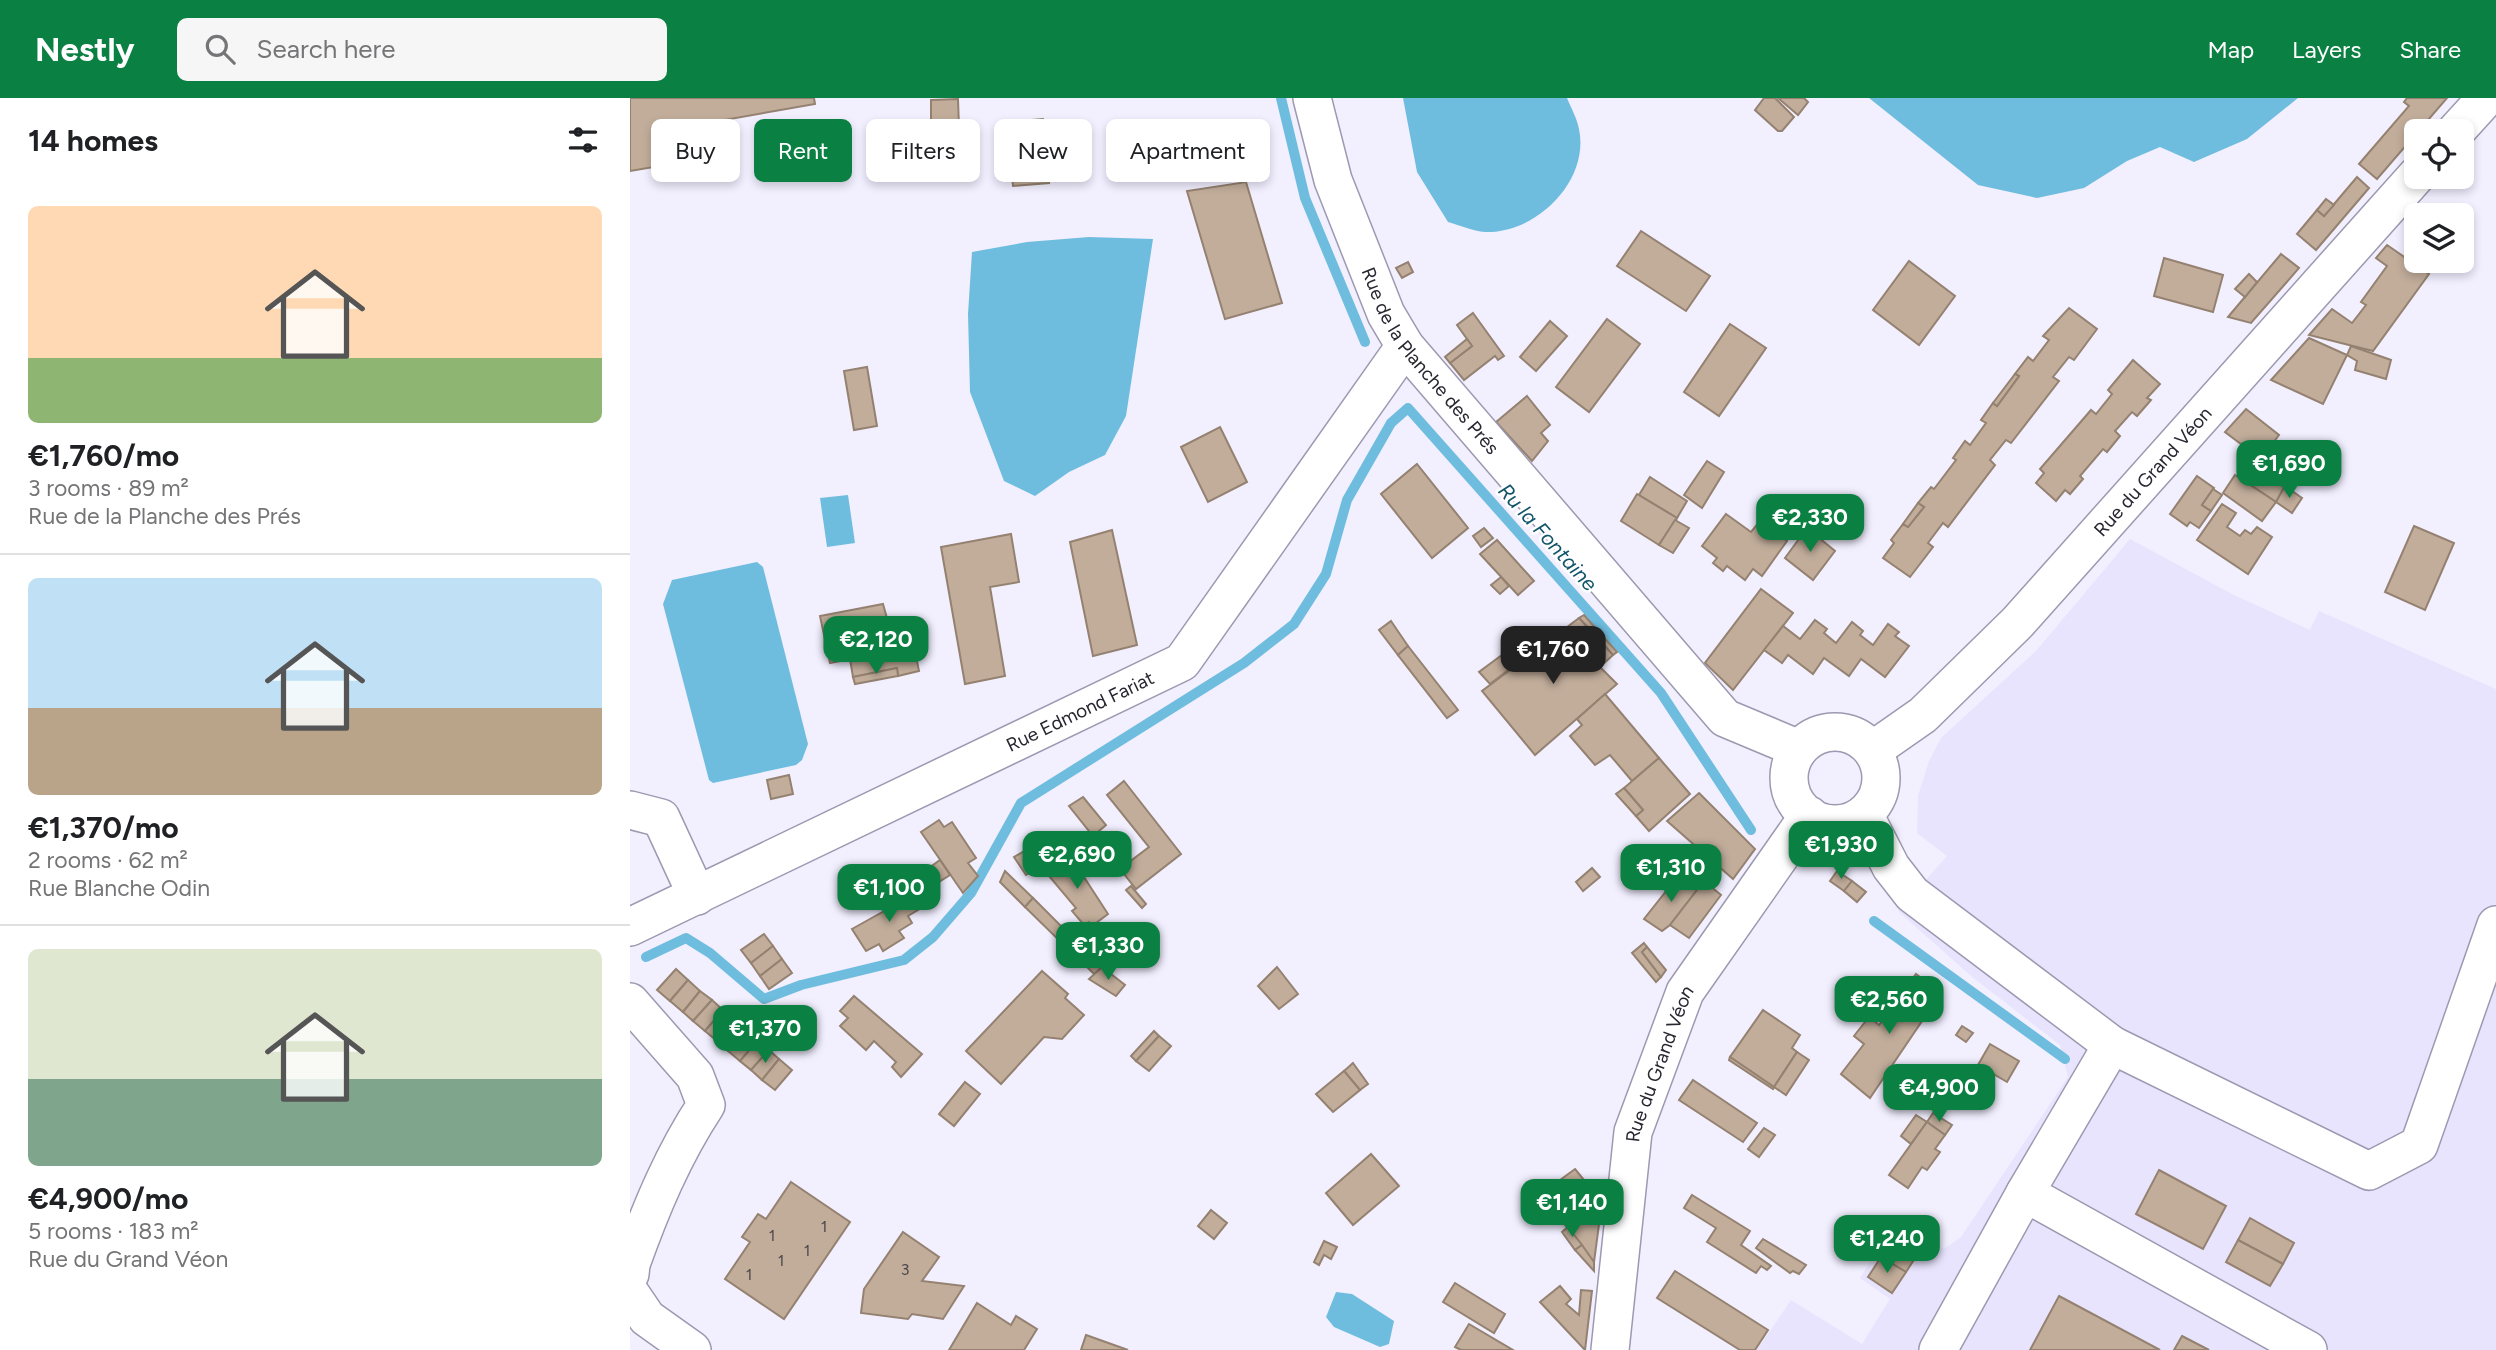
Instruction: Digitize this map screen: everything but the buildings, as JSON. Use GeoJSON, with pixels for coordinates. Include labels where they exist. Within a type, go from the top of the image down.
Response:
{"type":"FeatureCollection","features":[{"type":"Feature","properties":{"kind":"street","name":"Rue de la Planche des Prés"},"geometry":{"type":"LineString","coordinates":[[1312,98],[1334,180],[1386,314],[1405,346],[1725,718],[1799,749]]}},
{"type":"Feature","properties":{"kind":"street"},"geometry":{"type":"LineString","coordinates":[[2467,119],[2486,98]]}},
{"type":"Feature","properties":{"kind":"street","name":"Rue du Grand Véon"},"geometry":{"type":"LineString","coordinates":[[1872,750],[1923,715],[2017,623],[2404,189]]}},
{"type":"Feature","properties":{"kind":"street","name":"Rue Edmond Fariat"},"geometry":{"type":"LineString","coordinates":[[630,927],[1182,662],[1405,346]]}},
{"type":"Feature","properties":{"kind":"street"},"geometry":{"type":"LineString","coordinates":[[1836,732],[1863,740],[1872,750],[1879,763],[1880,791],[1864,814],[1851,821],[1836,824],[1808,816],[1798,805],[1790,784],[1792,762],[1799,749],[1822,733],[1836,732]]}},
{"type":"Feature","properties":{"kind":"street"},"geometry":{"type":"LineString","coordinates":[[630,810],[661,818],[697,896]]}},
{"type":"Feature","properties":{"kind":"street"},"geometry":{"type":"LineString","coordinates":[[1864,814],[1891,867],[1912,894],[2112,1045],[2369,1171],[2419,1145],[2485,990],[2496,925]]}},
{"type":"Feature","properties":{"kind":"street","name":"Rue du Grand Véon"},"geometry":{"type":"LineString","coordinates":[[1610,1350],[1633,1132],[1680,1005],[1685,992],[1808,816]]}},
{"type":"Feature","properties":{"kind":"street"},"geometry":{"type":"LineString","coordinates":[[630,1002],[695,1076],[706,1105],[684,1138],[658,1189],[631,1264],[630,1274]]}},
{"type":"Feature","properties":{"kind":"street"},"geometry":{"type":"LineString","coordinates":[[1938,1350],[2025,1193],[2112,1045]]}},
{"type":"Feature","properties":{"kind":"street"},"geometry":{"type":"LineString","coordinates":[[2025,1193],[2308,1350]]}},
{"type":"Feature","properties":{"kind":"street"},"geometry":{"type":"LineString","coordinates":[[630,1293],[647,1318],[692,1350]]}},
{"type":"Feature","properties":{"kind":"shaded area"},"geometry":{"type":"Polygon","coordinates":[[[2130,539],[2232,594],[2310,630],[2319,611],[2496,689],[2496,1350],[1757,1350],[1791,1300],[1862,1344],[1890,1299],[1860,1278],[1898,1218],[1944,1249],[1961,1237],[2068,1077],[2060,1045],[1971,976],[1898,911],[1947,856],[1917,833],[1918,796],[1929,761],[1941,738],[2036,651],[2130,539]]]}},
{"type":"Feature","properties":{"kind":"water"},"geometry":{"type":"Polygon","coordinates":[[[1403,98],[1567,98],[1579,129],[1580,148],[1568,185],[1540,214],[1523,224],[1504,230],[1485,232],[1448,222],[1417,172],[1403,98]]]}},
{"type":"Feature","properties":{"kind":"water"},"geometry":{"type":"Polygon","coordinates":[[[1869,98],[2298,98],[2247,139],[2194,162],[2160,147],[2127,161],[2084,188],[2037,198],[1978,185],[1869,98]]]}},
{"type":"Feature","properties":{"kind":"water"},"geometry":{"type":"Polygon","coordinates":[[[1089,237],[1153,239],[1126,416],[1105,455],[1069,472],[1035,496],[1004,481],[970,392],[968,314],[972,252],[1027,242],[1089,237]]]}},
{"type":"Feature","properties":{"kind":"water"},"geometry":{"type":"Polygon","coordinates":[[[848,495],[855,543],[827,547],[820,498],[848,495]]]}},
{"type":"Feature","properties":{"kind":"water"},"geometry":{"type":"Polygon","coordinates":[[[757,562],[763,567],[808,744],[802,760],[796,765],[713,783],[709,780],[663,604],[672,580],[757,562]]]}},
{"type":"Feature","properties":{"kind":"water"},"geometry":{"type":"Polygon","coordinates":[[[1336,1292],[1352,1294],[1394,1321],[1389,1344],[1380,1347],[1334,1327],[1326,1317],[1336,1292]]]}},
{"type":"Feature","properties":{"kind":"waterway","name":"Ru la Fontaine"},"geometry":{"type":"LineString","coordinates":[[1281,98],[1305,198],[1365,342]]}},
{"type":"Feature","properties":{"kind":"waterway"},"geometry":{"type":"LineString","coordinates":[[646,957],[686,938],[710,953],[764,999],[801,985],[904,960],[933,937],[971,893],[1021,803],[1244,663],[1294,624],[1326,574],[1347,500],[1391,423],[1408,408],[1661,693],[1751,830]]}},
{"type":"Feature","properties":{"kind":"waterway","name":"Ru la Fontaine"},"geometry":{"type":"LineString","coordinates":[[1874,921],[2065,1059]]}}]}
